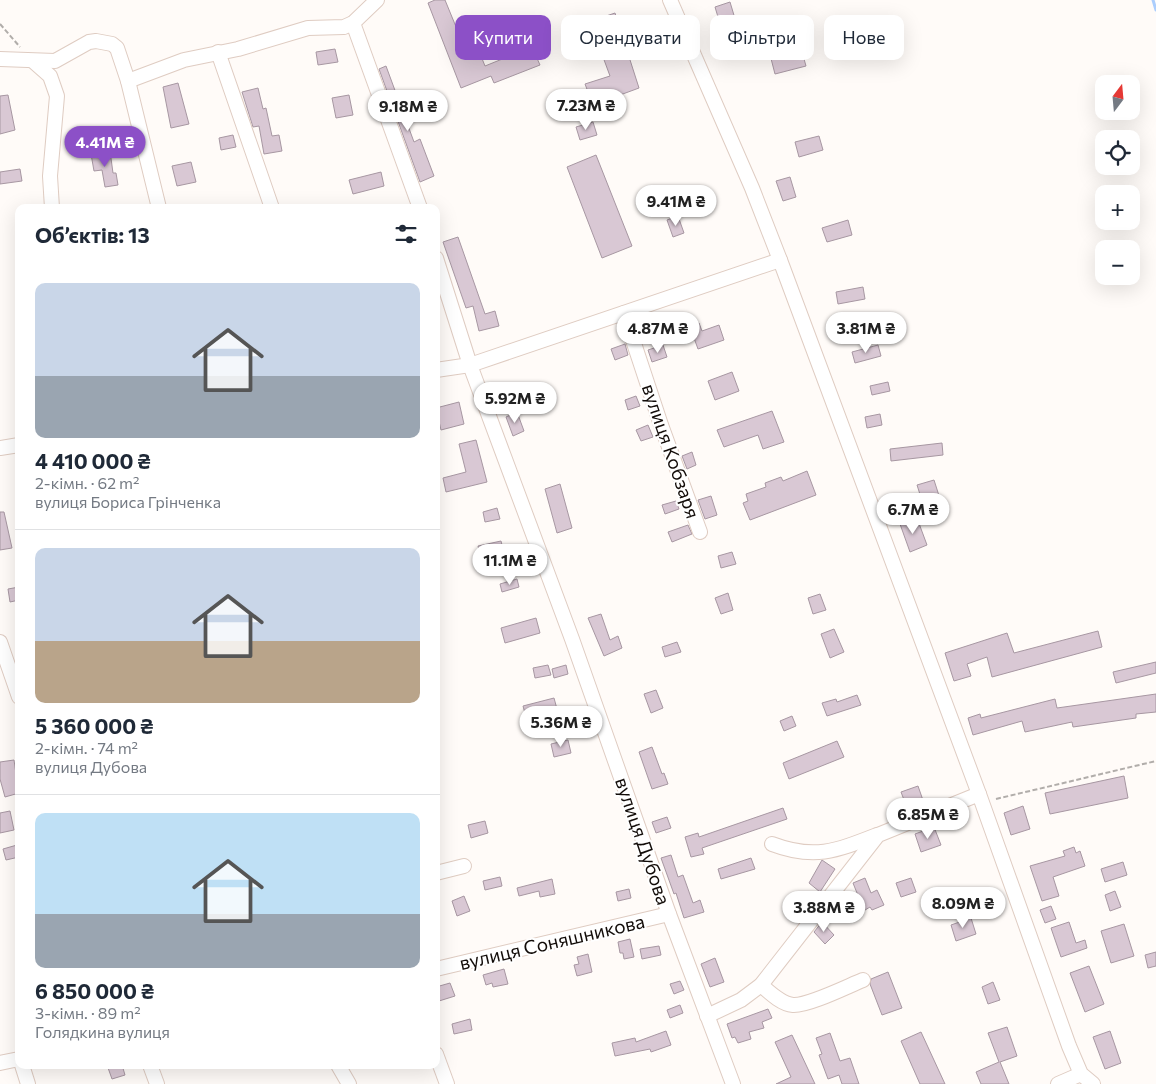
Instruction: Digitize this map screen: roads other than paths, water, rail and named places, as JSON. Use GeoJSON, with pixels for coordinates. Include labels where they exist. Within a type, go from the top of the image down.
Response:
{"type":"FeatureCollection","features":[{"type":"Feature","properties":{"kind":"street"},"geometry":{"type":"LineString","coordinates":[[128,81],[184,60],[308,28],[335,29],[353,23],[377,0]]}},
{"type":"Feature","properties":{"kind":"street"},"geometry":{"type":"LineString","coordinates":[[670,0],[752,188],[780,260],[979,794],[1069,1046],[1081,1074],[1093,1084]]}},
{"type":"Feature","properties":{"kind":"street"},"geometry":{"type":"LineString","coordinates":[[353,23],[419,204]]}},
{"type":"Feature","properties":{"kind":"street"},"geometry":{"type":"LineString","coordinates":[[0,59],[55,62],[89,42],[104,42],[117,48],[128,81],[158,204]]}},
{"type":"Feature","properties":{"kind":"street"},"geometry":{"type":"LineString","coordinates":[[218,52],[271,204]]}},
{"type":"Feature","properties":{"kind":"street"},"geometry":{"type":"LineString","coordinates":[[33,61],[50,76],[56,96],[50,176],[52,204]]}},
{"type":"Feature","properties":{"kind":"street"},"geometry":{"type":"LineString","coordinates":[[440,369],[470,365],[780,260]]}},
{"type":"Feature","properties":{"kind":"street","name":"вулиця Дубова"},"geometry":{"type":"LineString","coordinates":[[440,271],[470,365],[572,640],[669,914],[733,1084]]}},
{"type":"Feature","properties":{"kind":"street","name":"вулиця Кобзаря"},"geometry":{"type":"LineString","coordinates":[[624,313],[661,425],[700,532]]}},
{"type":"Feature","properties":{"kind":"street"},"geometry":{"type":"LineString","coordinates":[[0,448],[15,446]]}},
{"type":"Feature","properties":{"kind":"street"},"geometry":{"type":"LineString","coordinates":[[0,642],[15,685]]}},
{"type":"Feature","properties":{"kind":"street"},"geometry":{"type":"LineString","coordinates":[[772,844],[788,850],[811,853],[845,847],[979,794]]}},
{"type":"Feature","properties":{"kind":"street"},"geometry":{"type":"LineString","coordinates":[[707,1016],[741,1000],[761,984],[878,835]]}},
{"type":"Feature","properties":{"kind":"street"},"geometry":{"type":"LineString","coordinates":[[440,872],[464,866]]}},
{"type":"Feature","properties":{"kind":"street","name":"вулиця Соняшникова"},"geometry":{"type":"LineString","coordinates":[[440,968],[669,914]]}},
{"type":"Feature","properties":{"kind":"street"},"geometry":{"type":"LineString","coordinates":[[761,984],[781,1001],[793,1005],[808,1002],[863,980]]}},
{"type":"Feature","properties":{"kind":"street"},"geometry":{"type":"LineString","coordinates":[[0,1063],[15,1060]]}},
{"type":"Feature","properties":{"kind":"street"},"geometry":{"type":"LineString","coordinates":[[440,1065],[447,1084]]}},
{"type":"Feature","properties":{"kind":"street"},"geometry":{"type":"LineString","coordinates":[[23,1069],[28,1084]]}},
{"type":"Feature","properties":{"kind":"street"},"geometry":{"type":"LineString","coordinates":[[151,1069],[157,1084]]}},
{"type":"Feature","properties":{"kind":"street"},"geometry":{"type":"LineString","coordinates":[[340,1069],[349,1084]]}},
{"type":"Feature","properties":{"kind":"street"},"geometry":{"type":"LineString","coordinates":[[1058,1084],[1081,1074]]}},
{"type":"Feature","properties":{"kind":"waterway"},"geometry":{"type":"LineString","coordinates":[[1153,0],[1156,10]]}}]}
